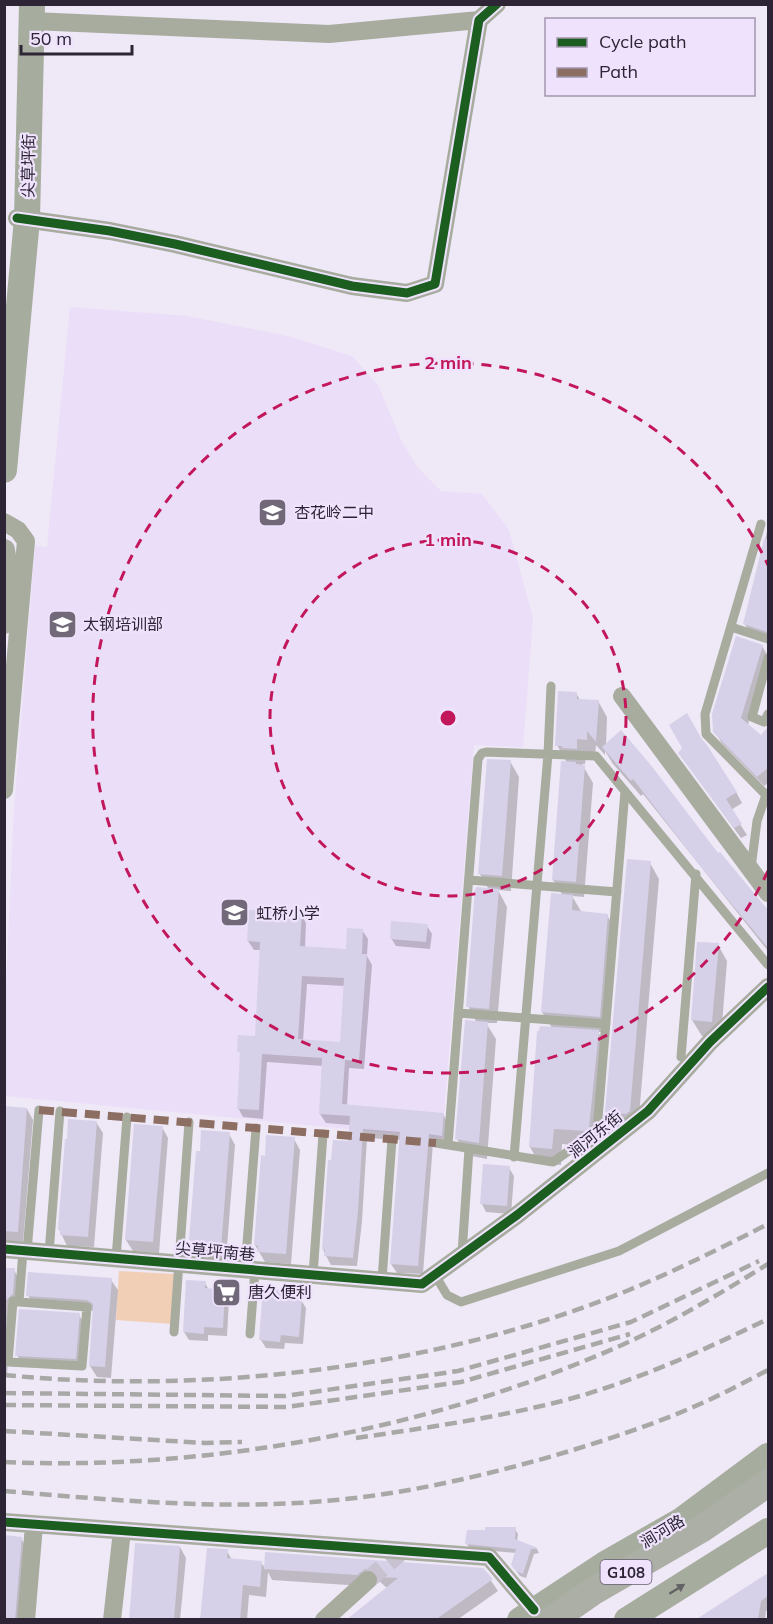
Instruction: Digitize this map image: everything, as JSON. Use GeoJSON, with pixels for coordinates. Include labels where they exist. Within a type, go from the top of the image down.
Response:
{"type":"FeatureCollection","features":[{"type":"Feature","properties":{"kind":"main road","name":"尖草坪街"},"geometry":{"type":"LineString","coordinates":[[4,470],[22,218],[28,10]]}},
{"type":"Feature","properties":{"kind":"main road","name":"尖草坪街"},"geometry":{"type":"LineString","coordinates":[[4,354],[22,218]]}},
{"type":"Feature","properties":{"kind":"main road","name":"涧河路"},"geometry":{"type":"LineString","coordinates":[[536,1616],[605,1564],[682,1520],[768,1456]]}},
{"type":"Feature","properties":{"kind":"main road"},"geometry":{"type":"LineString","coordinates":[[682,1520],[734,1491],[768,1468]]}},
{"type":"Feature","properties":{"kind":"main road","name":"涧河路"},"geometry":{"type":"LineString","coordinates":[[536,1616],[592,1592],[701,1529],[768,1484]]}},
{"type":"Feature","properties":{"kind":"main road","name":"G108"},"geometry":{"type":"LineString","coordinates":[[581,1620],[768,1508]]}},
{"type":"Feature","properties":{"kind":"main road"},"geometry":{"type":"LineString","coordinates":[[627,1620],[768,1531]]}},
{"type":"Feature","properties":{"kind":"street"},"geometry":{"type":"LineString","coordinates":[[28,10],[329,34],[479,20],[497,4]]}},
{"type":"Feature","properties":{"kind":"street"},"geometry":{"type":"LineString","coordinates":[[22,218],[110,231],[175,244],[352,286],[407,293],[435,284],[479,20]]}},
{"type":"Feature","properties":{"kind":"street"},"geometry":{"type":"LineString","coordinates":[[4,522],[18,530],[26,542],[4,790]]}},
{"type":"Feature","properties":{"kind":"street"},"geometry":{"type":"LineString","coordinates":[[4,550],[9,579],[4,623]]}},
{"type":"Feature","properties":{"kind":"street"},"geometry":{"type":"LineString","coordinates":[[622,696],[768,893]]}},
{"type":"Feature","properties":{"kind":"street","name":"涧河东街"},"geometry":{"type":"LineString","coordinates":[[429,1279],[586,1162],[648,1111],[710,1042],[768,987]]}},
{"type":"Feature","properties":{"kind":"street","name":"尖草坪南巷"},"geometry":{"type":"LineString","coordinates":[[4,1249],[382,1280],[429,1279]]}},
{"type":"Feature","properties":{"kind":"street"},"geometry":{"type":"LineString","coordinates":[[4,1522],[489,1557],[536,1616]]}},
{"type":"Feature","properties":{"kind":"street"},"geometry":{"type":"LineString","coordinates":[[26,1620],[34,1525]]}},
{"type":"Feature","properties":{"kind":"street"},"geometry":{"type":"LineString","coordinates":[[112,1620],[122,1531]]}},
{"type":"Feature","properties":{"kind":"street"},"geometry":{"type":"LineString","coordinates":[[324,1620],[368,1580]]}},
{"type":"Feature","properties":{"kind":"lane"},"geometry":{"type":"LineString","coordinates":[[751,870],[757,821],[767,794],[706,734],[705,714],[761,524]]}},
{"type":"Feature","properties":{"kind":"lane"},"geometry":{"type":"LineString","coordinates":[[731,627],[768,639]]}},
{"type":"Feature","properties":{"kind":"lane"},"geometry":{"type":"LineString","coordinates":[[768,658],[752,717],[764,722],[768,714]]}},
{"type":"Feature","properties":{"kind":"lane"},"geometry":{"type":"LineString","coordinates":[[514,1157],[548,754],[551,686]]}},
{"type":"Feature","properties":{"kind":"lane"},"geometry":{"type":"LineString","coordinates":[[448,1145],[478,759],[482,753],[596,756],[768,965]]}},
{"type":"Feature","properties":{"kind":"lane"},"geometry":{"type":"LineString","coordinates":[[436,1143],[553,1162],[597,1131],[626,791]]}},
{"type":"Feature","properties":{"kind":"lane"},"geometry":{"type":"LineString","coordinates":[[681,1057],[696,875]]}},
{"type":"Feature","properties":{"kind":"lane"},"geometry":{"type":"LineString","coordinates":[[469,880],[617,892]]}},
{"type":"Feature","properties":{"kind":"lane"},"geometry":{"type":"LineString","coordinates":[[458,1013],[606,1024]]}},
{"type":"Feature","properties":{"kind":"lane"},"geometry":{"type":"LineString","coordinates":[[19,1302],[39,1110]]}},
{"type":"Feature","properties":{"kind":"lane"},"geometry":{"type":"LineString","coordinates":[[49,1253],[60,1111]]}},
{"type":"Feature","properties":{"kind":"lane"},"geometry":{"type":"LineString","coordinates":[[116,1258],[127,1117]]}},
{"type":"Feature","properties":{"kind":"lane"},"geometry":{"type":"LineString","coordinates":[[174,1332],[189,1122]]}},
{"type":"Feature","properties":{"kind":"lane"},"geometry":{"type":"LineString","coordinates":[[250,1334],[250,1269],[256,1128]]}},
{"type":"Feature","properties":{"kind":"lane"},"geometry":{"type":"LineString","coordinates":[[313,1275],[324,1134]]}},
{"type":"Feature","properties":{"kind":"lane"},"geometry":{"type":"LineString","coordinates":[[382,1280],[392,1140]]}},
{"type":"Feature","properties":{"kind":"lane"},"geometry":{"type":"LineString","coordinates":[[462,1256],[470,1149]]}},
{"type":"Feature","properties":{"kind":"lane"},"geometry":{"type":"LineString","coordinates":[[429,1279],[447,1295],[462,1302],[619,1251],[768,1173]]}},
{"type":"Feature","properties":{"kind":"lane"},"geometry":{"type":"LineString","coordinates":[[13,1301],[19,1302],[87,1307],[82,1366],[8,1362],[13,1301]]}},
{"type":"Feature","properties":{"kind":"shaded area"},"geometry":{"type":"Polygon","coordinates":[[[70,307],[187,316],[288,336],[352,356],[378,385],[401,440],[417,467],[441,491],[482,494],[509,530],[533,618],[523,747],[474,745],[442,1138],[5,1096],[5,1007],[14,808],[35,546],[47,547],[70,307]]]}},
{"type":"Feature","properties":{"kind":"shaded area"},"geometry":{"type":"Polygon","coordinates":[[[119,1271],[175,1274],[173,1324],[116,1320],[119,1271]]]}},
{"type":"Feature","properties":{"kind":"building"},"geometry":{"type":"Polygon","coordinates":[[[764,539],[768,539],[767,632],[743,624],[764,539]]]}},
{"type":"Feature","properties":{"kind":"building"},"geometry":{"type":"Polygon","coordinates":[[[736,636],[763,645],[741,718],[761,735],[768,727],[768,768],[757,777],[713,732],[712,714],[736,636]]]}},
{"type":"Feature","properties":{"kind":"building"},"geometry":{"type":"Polygon","coordinates":[[[558,691],[577,692],[577,699],[599,700],[596,742],[587,731],[587,740],[577,739],[577,749],[555,746],[558,691]]]}},
{"type":"Feature","properties":{"kind":"building"},"geometry":{"type":"Polygon","coordinates":[[[687,713],[737,792],[726,799],[742,824],[734,828],[678,753],[682,748],[669,725],[687,713]]]}},
{"type":"Feature","properties":{"kind":"building"},"geometry":{"type":"Polygon","coordinates":[[[621,730],[718,853],[720,852],[768,910],[768,948],[633,779],[631,781],[602,747],[621,730]]]}},
{"type":"Feature","properties":{"kind":"building"},"geometry":{"type":"Polygon","coordinates":[[[487,759],[511,760],[502,876],[478,874],[487,759]]]}},
{"type":"Feature","properties":{"kind":"building"},"geometry":{"type":"Polygon","coordinates":[[[561,761],[585,765],[576,882],[552,880],[561,761]]]}},
{"type":"Feature","properties":{"kind":"building"},"geometry":{"type":"Polygon","coordinates":[[[627,859],[651,861],[630,1111],[626,1114],[605,1112],[627,859]]]}},
{"type":"Feature","properties":{"kind":"building"},"geometry":{"type":"Polygon","coordinates":[[[477,887],[499,889],[489,1009],[466,1007],[475,889],[477,887]]]}},
{"type":"Feature","properties":{"kind":"building"},"geometry":{"type":"Polygon","coordinates":[[[551,893],[573,895],[572,910],[608,914],[600,1017],[541,1012],[551,893]]]}},
{"type":"Feature","properties":{"kind":"building"},"geometry":{"type":"Polygon","coordinates":[[[249,910],[302,912],[300,946],[346,949],[347,928],[363,929],[362,954],[367,954],[359,1061],[345,1060],[342,1104],[444,1113],[442,1136],[429,1134],[418,1266],[390,1264],[400,1132],[363,1129],[353,1258],[324,1256],[325,1250],[322,1250],[328,1160],[331,1160],[333,1140],[348,1141],[350,1116],[319,1114],[322,1058],[262,1054],[259,1110],[237,1109],[240,1052],[237,1052],[238,1035],[255,1036],[260,942],[247,941],[249,910]],[[302,976],[298,1039],[340,1042],[344,978],[302,976]]]}},
{"type":"Feature","properties":{"kind":"building"},"geometry":{"type":"Polygon","coordinates":[[[391,921],[428,924],[426,942],[390,939],[391,921]]]}},
{"type":"Feature","properties":{"kind":"building"},"geometry":{"type":"Polygon","coordinates":[[[697,942],[719,943],[712,1022],[691,1020],[697,942]]]}},
{"type":"Feature","properties":{"kind":"building"},"geometry":{"type":"Polygon","coordinates":[[[465,1020],[488,1022],[479,1143],[455,1139],[465,1020]]]}},
{"type":"Feature","properties":{"kind":"building"},"geometry":{"type":"Polygon","coordinates":[[[540,1026],[599,1030],[589,1128],[585,1131],[554,1129],[552,1149],[529,1147],[537,1031],[540,1026]]]}},
{"type":"Feature","properties":{"kind":"building"},"geometry":{"type":"Polygon","coordinates":[[[4,1106],[27,1108],[18,1232],[4,1231],[4,1106]]]}},
{"type":"Feature","properties":{"kind":"building"},"geometry":{"type":"Polygon","coordinates":[[[68,1119],[97,1121],[88,1237],[60,1235],[60,1229],[58,1229],[68,1119]]]}},
{"type":"Feature","properties":{"kind":"building"},"geometry":{"type":"Polygon","coordinates":[[[134,1124],[163,1126],[153,1242],[125,1240],[134,1124]]]}},
{"type":"Feature","properties":{"kind":"building"},"geometry":{"type":"Polygon","coordinates":[[[201,1130],[230,1132],[221,1249],[192,1247],[193,1241],[189,1240],[196,1151],[200,1151],[201,1130]]]}},
{"type":"Feature","properties":{"kind":"building"},"geometry":{"type":"Polygon","coordinates":[[[266,1135],[295,1137],[286,1254],[257,1252],[258,1246],[254,1245],[261,1155],[265,1156],[266,1135]]]}},
{"type":"Feature","properties":{"kind":"building"},"geometry":{"type":"Polygon","coordinates":[[[483,1164],[510,1166],[507,1206],[480,1204],[483,1164]]]}},
{"type":"Feature","properties":{"kind":"building"},"geometry":{"type":"Polygon","coordinates":[[[4,1268],[15,1268],[13,1294],[6,1300],[4,1322],[4,1268]]]}},
{"type":"Feature","properties":{"kind":"building"},"geometry":{"type":"Polygon","coordinates":[[[28,1272],[112,1278],[105,1367],[89,1366],[93,1304],[87,1300],[26,1296],[28,1272]]]}},
{"type":"Feature","properties":{"kind":"building"},"geometry":{"type":"Polygon","coordinates":[[[186,1280],[206,1281],[205,1288],[225,1290],[223,1328],[204,1327],[204,1334],[183,1332],[186,1280]]]}},
{"type":"Feature","properties":{"kind":"building"},"geometry":{"type":"Polygon","coordinates":[[[263,1288],[282,1290],[282,1296],[302,1298],[299,1337],[281,1335],[280,1342],[259,1340],[263,1288]]]}},
{"type":"Feature","properties":{"kind":"building"},"geometry":{"type":"Polygon","coordinates":[[[19,1309],[80,1313],[76,1359],[15,1356],[19,1309]]]}},
{"type":"Feature","properties":{"kind":"building"},"geometry":{"type":"Polygon","coordinates":[[[485,1527],[516,1527],[515,1539],[538,1548],[531,1549],[523,1574],[511,1565],[516,1549],[465,1544],[467,1530],[485,1530],[485,1527]]]}},
{"type":"Feature","properties":{"kind":"building"},"geometry":{"type":"Polygon","coordinates":[[[4,1535],[22,1537],[15,1620],[4,1620],[4,1535]]]}},
{"type":"Feature","properties":{"kind":"building"},"geometry":{"type":"Polygon","coordinates":[[[135,1543],[180,1546],[174,1620],[129,1620],[135,1543]]]}},
{"type":"Feature","properties":{"kind":"building"},"geometry":{"type":"Polygon","coordinates":[[[207,1548],[228,1549],[227,1558],[262,1561],[260,1587],[243,1585],[240,1620],[200,1620],[207,1548]]]}},
{"type":"Feature","properties":{"kind":"building"},"geometry":{"type":"Polygon","coordinates":[[[265,1552],[483,1568],[493,1579],[435,1620],[346,1620],[398,1578],[379,1577],[371,1569],[365,1569],[357,1575],[264,1569],[265,1552]]]}},
{"type":"Feature","properties":{"kind":"building"},"geometry":{"type":"Polygon","coordinates":[[[768,1573],[768,1596],[761,1601],[758,1620],[695,1620],[768,1573]]]}},
{"type":"Feature","properties":{"kind":"tunnel"},"geometry":{"type":"LineString","coordinates":[[368,1580],[402,1551]]}},
{"type":"Feature","properties":{"kind":"railway"},"geometry":{"type":"LineString","coordinates":[[4,1375],[82,1380],[161,1381],[241,1377],[322,1369],[401,1356],[480,1339],[556,1317],[629,1290],[768,1224]]}},
{"type":"Feature","properties":{"kind":"railway"},"geometry":{"type":"LineString","coordinates":[[4,1393],[285,1396],[458,1371],[631,1322],[759,1261]]}},
{"type":"Feature","properties":{"kind":"railway"},"geometry":{"type":"LineString","coordinates":[[4,1462],[82,1463],[162,1459],[241,1451],[320,1438],[398,1421],[475,1400],[549,1375],[622,1345],[678,1317],[768,1264]]}},
{"type":"Feature","properties":{"kind":"railway"},"geometry":{"type":"LineString","coordinates":[[356,1438],[486,1418],[562,1401],[615,1385],[667,1365],[768,1319]]}},
{"type":"Feature","properties":{"kind":"railway"},"geometry":{"type":"LineString","coordinates":[[4,1405],[286,1407],[461,1382],[630,1334]]}},
{"type":"Feature","properties":{"kind":"railway"},"geometry":{"type":"LineString","coordinates":[[4,1491],[128,1501],[212,1504],[295,1503],[391,1493],[500,1470],[606,1440],[691,1408],[768,1370]]}},
{"type":"Feature","properties":{"kind":"railway"},"geometry":{"type":"LineString","coordinates":[[4,1431],[205,1443],[242,1442]]}},
{"type":"Feature","properties":{"kind":"marked path"},"geometry":{"type":"LineString","coordinates":[[39,1110],[436,1143]]}},
{"type":"Feature","properties":{"kind":"cycle path"},"geometry":{"type":"LineString","coordinates":[[17,218],[110,231],[175,244],[352,286],[407,293],[435,284],[479,20],[497,4]]}},
{"type":"Feature","properties":{"kind":"cycle path"},"geometry":{"type":"LineString","coordinates":[[4,1249],[422,1284],[517,1215],[648,1111],[710,1042],[768,987]]}},
{"type":"Feature","properties":{"kind":"cycle path"},"geometry":{"type":"LineString","coordinates":[[4,1522],[489,1557],[534,1610]]}},
{"type":"Feature","properties":{"kind":"place","name":"杏花岭二中"},"geometry":{"type":"Point","coordinates":[273,512]}},
{"type":"Feature","properties":{"kind":"place","name":"太钢培训部"},"geometry":{"type":"Point","coordinates":[62,624]}},
{"type":"Feature","properties":{"kind":"place","name":"虹桥小学"},"geometry":{"type":"Point","coordinates":[235,913]}},
{"type":"Feature","properties":{"kind":"place","name":"唐久便利"},"geometry":{"type":"Point","coordinates":[227,1292]}}]}
